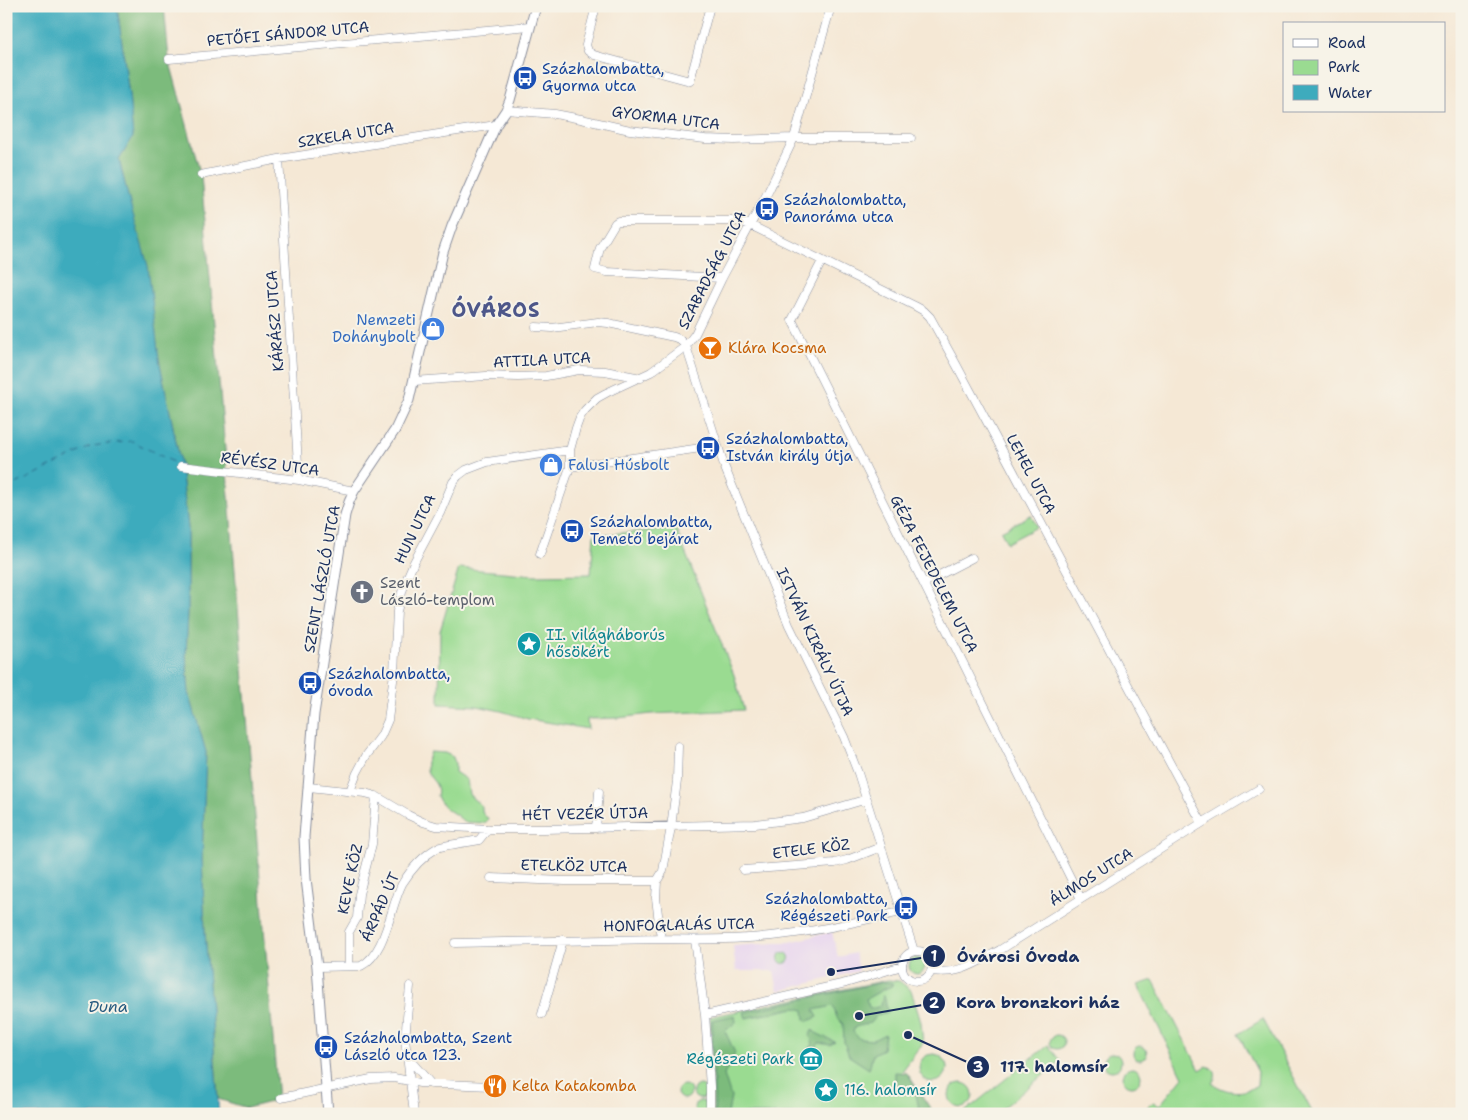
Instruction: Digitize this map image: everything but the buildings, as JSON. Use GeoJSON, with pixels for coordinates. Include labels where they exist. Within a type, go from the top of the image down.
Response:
{"type":"FeatureCollection","features":[{"type":"Feature","properties":{"kind":"street","name":"SZENT LÁSZLÓ UTCA"},"geometry":{"type":"LineString","coordinates":[[328,1114],[317,968],[304,858],[304,837],[314,714],[345,515],[354,491],[403,416],[414,381],[443,252],[452,226],[496,125],[510,100],[536,6]]}},
{"type":"Feature","properties":{"kind":"street"},"geometry":{"type":"LineString","coordinates":[[596,6],[586,45],[588,51],[594,55],[690,80],[710,6]]}},
{"type":"Feature","properties":{"kind":"street","name":"SZABADSÁG UTCA"},"geometry":{"type":"LineString","coordinates":[[540,554],[570,467],[570,450],[580,417],[590,404],[606,393],[651,372],[686,346],[695,334],[794,138],[831,6]]}},
{"type":"Feature","properties":{"kind":"street","name":"PETŐFI SÁNDOR UTCA"},"geometry":{"type":"LineString","coordinates":[[168,59],[530,26]]}},
{"type":"Feature","properties":{"kind":"street","name":"GYORMA UTCA"},"geometry":{"type":"LineString","coordinates":[[506,110],[554,114],[630,130],[678,137],[734,140],[911,138]]}},
{"type":"Feature","properties":{"kind":"street","name":"SZKELA UTCA"},"geometry":{"type":"LineString","coordinates":[[201,176],[279,159],[496,125]]}},
{"type":"Feature","properties":{"kind":"street","name":"KÁRÁSZ UTCA"},"geometry":{"type":"LineString","coordinates":[[279,159],[299,480]]}},
{"type":"Feature","properties":{"kind":"street","name":"LEHEL UTCA"},"geometry":{"type":"LineString","coordinates":[[722,278],[607,272],[595,269],[600,248],[618,221],[740,221],[924,311],[934,324],[1202,823]]}},
{"type":"Feature","properties":{"kind":"street","name":"GÉZA FEJEDELEM UTCA"},"geometry":{"type":"LineString","coordinates":[[822,261],[792,320],[1081,899]]}},
{"type":"Feature","properties":{"kind":"street"},"geometry":{"type":"LineString","coordinates":[[536,328],[552,328],[598,322],[608,323],[679,339],[686,346]]}},
{"type":"Feature","properties":{"kind":"street","name":"ISTVÁN KIRÁLY ÚTJA"},"geometry":{"type":"LineString","coordinates":[[686,346],[725,468],[789,625],[844,737],[858,773],[914,951]]}},
{"type":"Feature","properties":{"kind":"street","name":"ATTILA UTCA"},"geometry":{"type":"LineString","coordinates":[[414,381],[486,376],[546,376],[578,370],[605,371],[641,378]]}},
{"type":"Feature","properties":{"kind":"street"},"geometry":{"type":"LineString","coordinates":[[570,467],[701,448]]}},
{"type":"Feature","properties":{"kind":"street","name":"HUN UTCA"},"geometry":{"type":"LineString","coordinates":[[350,791],[366,756],[381,736],[388,720],[392,691],[397,611],[400,598],[414,562],[440,513],[453,482],[466,470],[487,462],[570,450]]}},
{"type":"Feature","properties":{"kind":"street","name":"RÉVÉSZ UTCA"},"geometry":{"type":"LineString","coordinates":[[181,466],[299,480],[354,491]]}},
{"type":"Feature","properties":{"kind":"street"},"geometry":{"type":"LineString","coordinates":[[924,583],[972,558]]}},
{"type":"Feature","properties":{"kind":"street"},"geometry":{"type":"LineString","coordinates":[[661,939],[656,898],[657,881],[663,871],[671,827],[677,781],[678,746]]}},
{"type":"Feature","properties":{"kind":"street","name":"HÉT VEZÉR ÚTJA"},"geometry":{"type":"LineString","coordinates":[[309,788],[350,791],[376,796],[408,815],[436,826],[488,829],[755,824],[794,820],[822,814],[867,799]]}},
{"type":"Feature","properties":{"kind":"street","name":"ÁLMOS UTCA"},"geometry":{"type":"LineString","coordinates":[[932,971],[954,972],[974,965],[1259,789]]}},
{"type":"Feature","properties":{"kind":"street"},"geometry":{"type":"LineString","coordinates":[[596,828],[599,792]]}},
{"type":"Feature","properties":{"kind":"street","name":"KEVE KÖZ"},"geometry":{"type":"LineString","coordinates":[[349,966],[348,932],[358,918],[359,894],[372,844],[376,796]]}},
{"type":"Feature","properties":{"kind":"street","name":"ÁRPÁD ÚT"},"geometry":{"type":"LineString","coordinates":[[317,968],[361,966],[367,963],[377,950],[402,885],[418,864],[440,847],[479,840],[488,829]]}},
{"type":"Feature","properties":{"kind":"street","name":"ETELE KÖZ"},"geometry":{"type":"LineString","coordinates":[[743,870],[835,863],[881,847]]}},
{"type":"Feature","properties":{"kind":"street","name":"ETELKÖZ UTCA"},"geometry":{"type":"LineString","coordinates":[[492,878],[565,881],[657,881]]}},
{"type":"Feature","properties":{"kind":"street","name":"HONFOGLALÁS UTCA"},"geometry":{"type":"LineString","coordinates":[[454,943],[563,940],[695,940],[760,937],[816,930],[902,912]]}},
{"type":"Feature","properties":{"kind":"street"},"geometry":{"type":"LineString","coordinates":[[542,1014],[563,940]]}},
{"type":"Feature","properties":{"kind":"street"},"geometry":{"type":"LineString","coordinates":[[695,940],[705,1016],[710,1114]]}},
{"type":"Feature","properties":{"kind":"street"},"geometry":{"type":"LineString","coordinates":[[914,951],[919,951],[928,955],[932,963],[932,971],[922,981],[912,981],[905,975],[902,962],[907,955],[914,951]]}},
{"type":"Feature","properties":{"kind":"street"},"geometry":{"type":"LineString","coordinates":[[705,1016],[846,983],[902,966]]}},
{"type":"Feature","properties":{"kind":"street"},"geometry":{"type":"LineString","coordinates":[[410,986],[405,1039],[412,1112]]}},
{"type":"Feature","properties":{"kind":"street"},"geometry":{"type":"LineString","coordinates":[[406,1057],[431,1084]]}},
{"type":"Feature","properties":{"kind":"street"},"geometry":{"type":"LineString","coordinates":[[281,1098],[326,1088],[394,1078],[409,1082],[431,1084],[491,1086]]}},
{"type":"Feature","properties":{"kind":"shaded area"},"geometry":{"type":"Polygon","coordinates":[[[832,932],[838,957],[855,953],[859,971],[778,991],[774,971],[736,971],[733,946],[790,942],[832,932]]]}},
{"type":"Feature","properties":{"kind":"green space"},"geometry":{"type":"Polygon","coordinates":[[[117,6],[164,6],[169,59],[201,176],[278,1100],[247,1108],[218,1099],[205,932],[202,858],[206,752],[189,693],[186,655],[188,528],[181,466],[130,204],[119,160],[133,137],[117,6]]]}},
{"type":"Feature","properties":{"kind":"green space"},"geometry":{"type":"Polygon","coordinates":[[[1031,515],[1037,527],[1007,543],[1001,531],[1031,515]]]}},
{"type":"Feature","properties":{"kind":"green space"},"geometry":{"type":"Polygon","coordinates":[[[676,529],[734,675],[744,710],[587,719],[588,729],[528,719],[477,706],[439,704],[440,631],[459,568],[535,575],[591,574],[594,535],[676,529]]]}},
{"type":"Feature","properties":{"kind":"green space"},"geometry":{"type":"Polygon","coordinates":[[[430,752],[445,753],[453,757],[455,772],[467,780],[469,794],[482,806],[483,813],[488,818],[487,821],[484,823],[464,822],[443,805],[437,796],[438,790],[436,785],[428,774],[427,761],[430,752]]]}},
{"type":"Feature","properties":{"kind":"green space"},"geometry":{"type":"Polygon","coordinates":[[[784,952],[790,958],[784,964],[778,958],[784,952]]]}},
{"type":"Feature","properties":{"kind":"green space"},"geometry":{"type":"Polygon","coordinates":[[[914,958],[920,958],[925,963],[923,972],[914,974],[909,969],[909,963],[914,958]]]}},
{"type":"Feature","properties":{"kind":"green space","name":"Régészeti Park"},"geometry":{"type":"Polygon","coordinates":[[[888,980],[899,981],[911,990],[921,1022],[923,1043],[900,1074],[934,1114],[713,1114],[710,1017],[888,980]]]}},
{"type":"Feature","properties":{"kind":"green space"},"geometry":{"type":"Polygon","coordinates":[[[1153,980],[1200,1070],[1207,1066],[1214,1071],[1215,1078],[1212,1083],[1234,1092],[1246,1090],[1257,1085],[1258,1072],[1238,1034],[1263,1019],[1312,1112],[1309,1114],[1227,1114],[1221,1107],[1215,1114],[1150,1114],[1148,1106],[1154,1102],[1159,1106],[1183,1077],[1138,985],[1153,980]]]}},
{"type":"Feature","properties":{"kind":"green space"},"geometry":{"type":"Polygon","coordinates":[[[884,982],[893,983],[892,986],[866,999],[870,1009],[881,1006],[883,995],[887,1012],[877,1015],[870,1023],[855,1027],[853,1032],[860,1039],[873,1040],[885,1034],[883,1049],[873,1054],[869,1069],[849,1056],[844,1042],[843,1024],[837,1018],[833,1006],[814,1010],[818,1017],[808,1021],[805,1019],[804,1010],[795,1008],[746,1018],[744,1012],[884,982]]]}},
{"type":"Feature","properties":{"kind":"green space"},"geometry":{"type":"Polygon","coordinates":[[[735,1015],[736,1022],[725,1031],[735,1053],[724,1075],[731,1097],[728,1114],[715,1114],[712,1020],[735,1015]]]}},
{"type":"Feature","properties":{"kind":"green space"},"geometry":{"type":"Polygon","coordinates":[[[812,1029],[816,1033],[835,1042],[830,1045],[819,1043],[812,1052],[815,1063],[810,1064],[806,1054],[813,1044],[810,1036],[812,1029]]]}},
{"type":"Feature","properties":{"kind":"green space"},"geometry":{"type":"Polygon","coordinates":[[[1057,1035],[1062,1037],[1064,1042],[1062,1047],[1057,1049],[1052,1047],[1050,1042],[1052,1037],[1057,1035]]]}},
{"type":"Feature","properties":{"kind":"green space"},"geometry":{"type":"Polygon","coordinates":[[[1048,1045],[1060,1061],[996,1114],[962,1114],[1048,1045]]]}},
{"type":"Feature","properties":{"kind":"green space"},"geometry":{"type":"Polygon","coordinates":[[[1137,1046],[1143,1046],[1147,1053],[1143,1060],[1137,1060],[1133,1056],[1133,1050],[1137,1046]]]}},
{"type":"Feature","properties":{"kind":"green space"},"geometry":{"type":"Polygon","coordinates":[[[1112,1053],[1118,1056],[1121,1062],[1118,1068],[1112,1071],[1106,1068],[1103,1062],[1106,1056],[1112,1053]]]}},
{"type":"Feature","properties":{"kind":"green space"},"geometry":{"type":"Polygon","coordinates":[[[933,1054],[943,1058],[947,1068],[943,1078],[933,1082],[923,1078],[919,1068],[923,1058],[933,1054]]]}},
{"type":"Feature","properties":{"kind":"green space"},"geometry":{"type":"Polygon","coordinates":[[[1132,1068],[1138,1071],[1141,1077],[1138,1083],[1132,1086],[1126,1083],[1123,1077],[1126,1071],[1132,1068]]]}},
{"type":"Feature","properties":{"kind":"green space"},"geometry":{"type":"Polygon","coordinates":[[[895,1072],[907,1073],[934,1114],[920,1114],[916,1094],[895,1086],[895,1072]]]}},
{"type":"Feature","properties":{"kind":"green space"},"geometry":{"type":"Polygon","coordinates":[[[961,1083],[966,1084],[972,1090],[972,1100],[966,1106],[961,1107],[956,1106],[950,1100],[949,1095],[950,1090],[956,1084],[961,1083]]]}},
{"type":"Feature","properties":{"kind":"green space"},"geometry":{"type":"Polygon","coordinates":[[[684,1085],[689,1087],[691,1092],[689,1097],[684,1099],[679,1097],[677,1092],[679,1087],[684,1085]]]}},
{"type":"Feature","properties":{"kind":"green space"},"geometry":{"type":"Polygon","coordinates":[[[700,1085],[705,1087],[707,1092],[705,1097],[700,1099],[695,1097],[693,1092],[695,1087],[700,1085]]]}},
{"type":"Feature","properties":{"kind":"green space"},"geometry":{"type":"Polygon","coordinates":[[[701,1101],[706,1103],[708,1108],[706,1113],[701,1115],[696,1113],[694,1108],[696,1103],[701,1101]]]}},
{"type":"Feature","properties":{"kind":"water","name":"Duna"},"geometry":{"type":"Polygon","coordinates":[[[6,6],[117,6],[133,137],[119,160],[148,266],[159,359],[181,466],[188,528],[186,655],[189,693],[206,752],[202,858],[205,932],[219,1114],[6,1114],[6,6]]]}},
{"type":"Feature","properties":{"kind":"ferry route"},"geometry":{"type":"LineString","coordinates":[[6,489],[92,446],[132,441],[179,465]]}},
{"type":"Feature","properties":{"kind":"place","name":"Százhalombatta, Gyorma utca"},"geometry":{"type":"Point","coordinates":[525,78]}},
{"type":"Feature","properties":{"kind":"place","name":"Százhalombatta, Panoráma utca"},"geometry":{"type":"Point","coordinates":[767,209]}},
{"type":"Feature","properties":{"kind":"place","name":"Nemzeti Dohánybolt"},"geometry":{"type":"Point","coordinates":[433,329]}},
{"type":"Feature","properties":{"kind":"place","name":"Klára Kocsma"},"geometry":{"type":"Point","coordinates":[710,348]}},
{"type":"Feature","properties":{"kind":"place","name":"Százhalombatta, István király útja"},"geometry":{"type":"Point","coordinates":[708,448]}},
{"type":"Feature","properties":{"kind":"place","name":"Falusi Húsbolt"},"geometry":{"type":"Point","coordinates":[551,465]}},
{"type":"Feature","properties":{"kind":"place","name":"Százhalombatta, Temető bejárat"},"geometry":{"type":"Point","coordinates":[572,531]}},
{"type":"Feature","properties":{"kind":"place","name":"Szent László-templom"},"geometry":{"type":"Point","coordinates":[362,592]}},
{"type":"Feature","properties":{"kind":"place","name":"II. világháborús hősökért"},"geometry":{"type":"Point","coordinates":[529,644]}},
{"type":"Feature","properties":{"kind":"place","name":"Százhalombatta, óvoda"},"geometry":{"type":"Point","coordinates":[310,683]}},
{"type":"Feature","properties":{"kind":"place","name":"Százhalombatta, Régészeti Park"},"geometry":{"type":"Point","coordinates":[906,908]}},
{"type":"Feature","properties":{"kind":"place","name":"Óvárosi Óvoda"},"geometry":{"type":"Point","coordinates":[831,972]}},
{"type":"Feature","properties":{"kind":"place","name":"Kora bronzkori ház"},"geometry":{"type":"Point","coordinates":[859,1016]}},
{"type":"Feature","properties":{"kind":"place","name":"117. halomsír"},"geometry":{"type":"Point","coordinates":[908,1035]}},
{"type":"Feature","properties":{"kind":"place","name":"Százhalombatta, Szent László utca 123."},"geometry":{"type":"Point","coordinates":[326,1047]}},
{"type":"Feature","properties":{"kind":"place","name":"Régészeti Park"},"geometry":{"type":"Point","coordinates":[811,1059]}},
{"type":"Feature","properties":{"kind":"place","name":"Kelta Katakomba"},"geometry":{"type":"Point","coordinates":[495,1086]}},
{"type":"Feature","properties":{"kind":"place","name":"116. halomsír"},"geometry":{"type":"Point","coordinates":[826,1090]}},
{"type":"Feature","properties":{"kind":"district","name":"ÓVÁROS"},"geometry":{"type":"Point","coordinates":[496,310]}}]}
